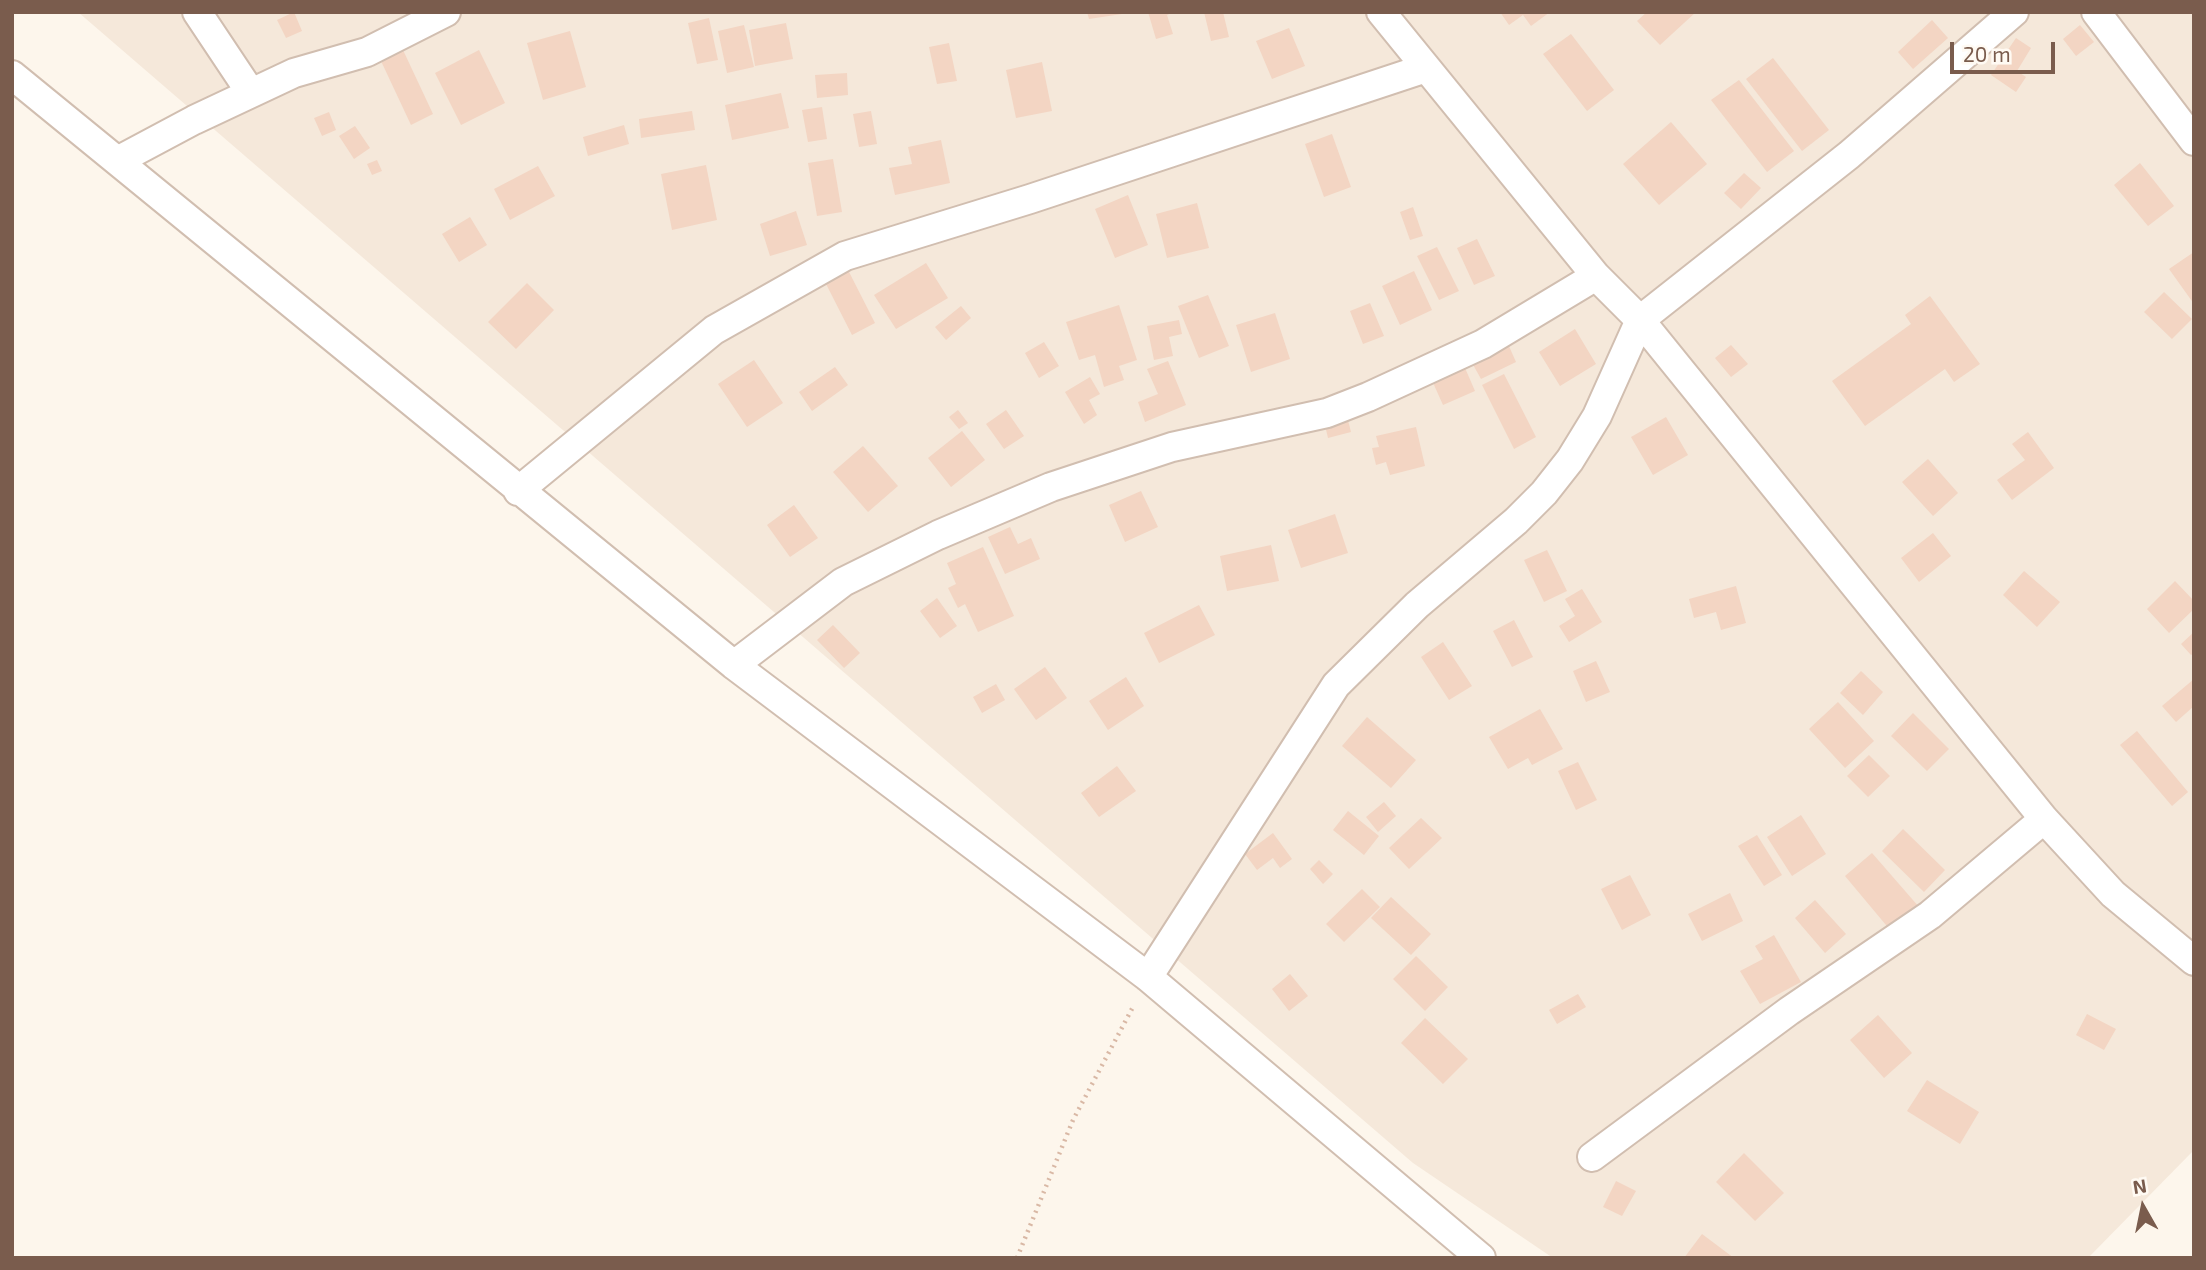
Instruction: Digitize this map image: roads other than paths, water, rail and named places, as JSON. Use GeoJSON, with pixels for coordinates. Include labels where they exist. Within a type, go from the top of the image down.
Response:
{"type":"FeatureCollection","features":[{"type":"Feature","properties":{"kind":"street"},"geometry":{"type":"LineString","coordinates":[[197,12],[251,93]]}},
{"type":"Feature","properties":{"kind":"street"},"geometry":{"type":"LineString","coordinates":[[1381,12],[1596,276],[1640,320],[2044,818],[2113,894],[2194,961]]}},
{"type":"Feature","properties":{"kind":"street"},"geometry":{"type":"LineString","coordinates":[[1148,977],[1336,685],[1417,605],[1516,521],[1545,493],[1570,460],[1597,416],[1640,320],[1849,155],[2014,12]]}},
{"type":"Feature","properties":{"kind":"street"},"geometry":{"type":"LineString","coordinates":[[2096,12],[2194,141]]}},
{"type":"Feature","properties":{"kind":"street"},"geometry":{"type":"LineString","coordinates":[[119,159],[294,73],[367,52],[436,15]]}},
{"type":"Feature","properties":{"kind":"street"},"geometry":{"type":"LineString","coordinates":[[518,491],[714,330],[845,256],[936,225],[1030,200],[1426,68]]}},
{"type":"Feature","properties":{"kind":"street"},"geometry":{"type":"LineString","coordinates":[[12,75],[119,159],[518,491],[734,665],[1148,977],[1480,1258]]}},
{"type":"Feature","properties":{"kind":"street"},"geometry":{"type":"LineString","coordinates":[[734,665],[843,582],[938,535],[1051,487],[1172,447],[1302,419],[1368,397],[1483,344],[1596,276]]}},
{"type":"Feature","properties":{"kind":"street"},"geometry":{"type":"LineString","coordinates":[[1592,1157],[1788,1011],[1930,915],[2044,818]]}}]}
